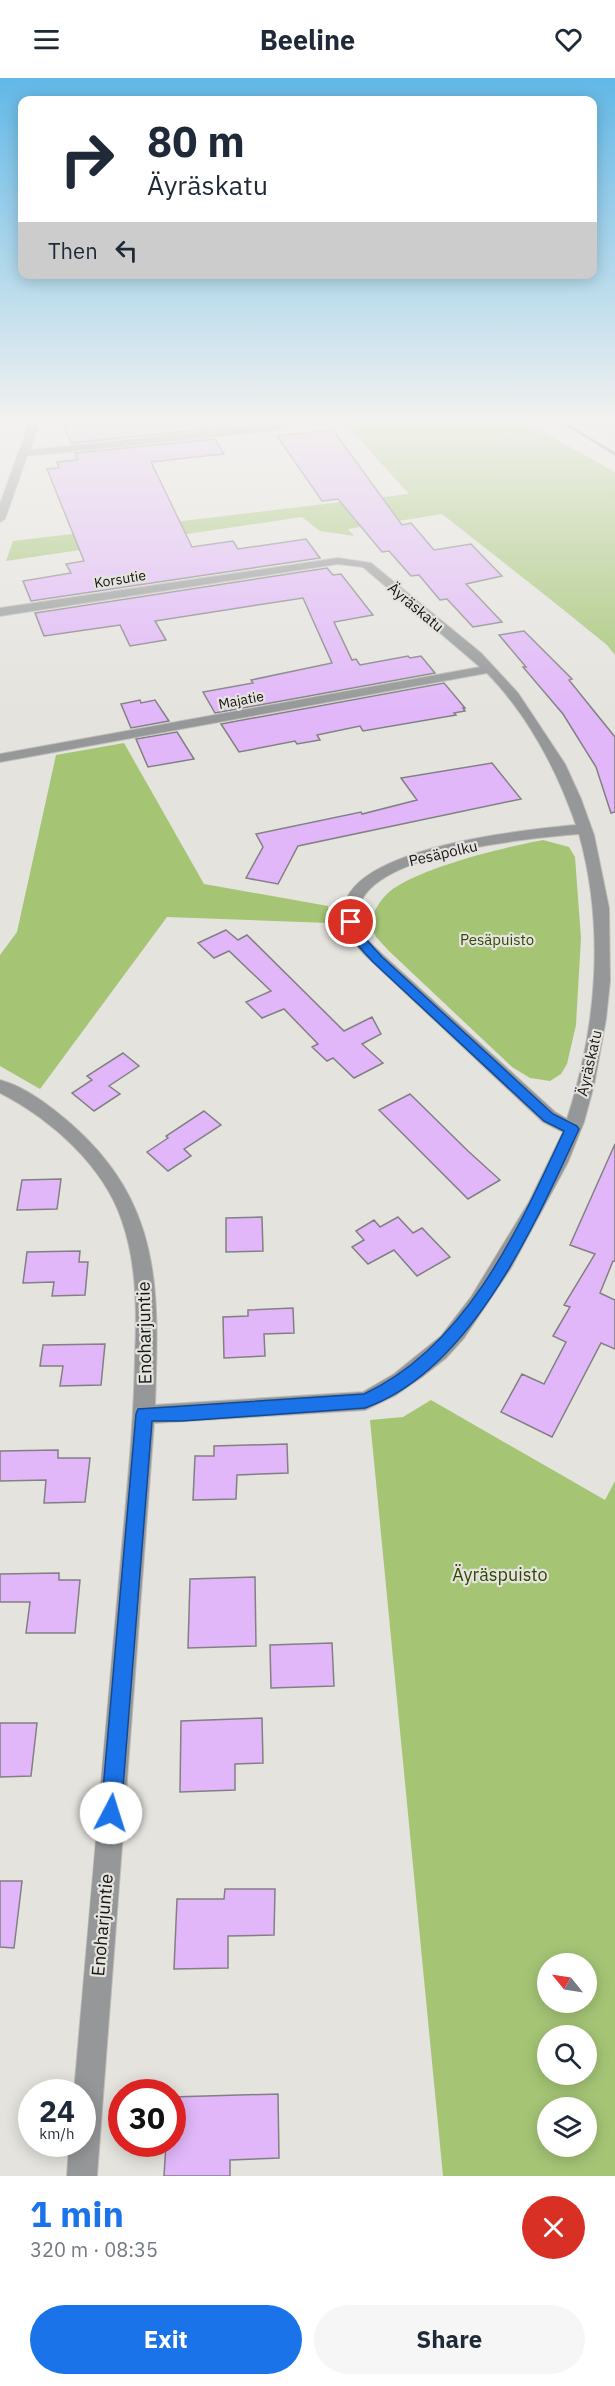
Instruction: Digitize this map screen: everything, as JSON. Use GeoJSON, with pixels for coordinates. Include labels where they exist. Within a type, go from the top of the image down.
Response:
{"type":"FeatureCollection","features":[{"type":"Feature","properties":{"kind":"street","name":"Korsutie"},"geometry":{"type":"LineString","coordinates":[[0,612],[350,561]]}},
{"type":"Feature","properties":{"kind":"street","name":"Äyräskatu"},"geometry":{"type":"LineString","coordinates":[[144,1414],[182,1414],[365,1401],[385,1392],[415,1371],[456,1334],[495,1277],[534,1211],[572,1129],[585,1084],[598,1025],[604,948],[601,894],[585,829],[575,800],[557,761],[508,688],[367,566],[350,561]]}},
{"type":"Feature","properties":{"kind":"street","name":"Majatie"},"geometry":{"type":"LineString","coordinates":[[0,758],[488,669]]}},
{"type":"Feature","properties":{"kind":"street","name":"Pesäpolku"},"geometry":{"type":"LineString","coordinates":[[572,1129],[549,1117],[377,959],[357,937],[350,912],[358,893],[375,876],[410,858],[516,836],[585,829]]}},
{"type":"Feature","properties":{"kind":"street","name":"Enoharjuntie"},"geometry":{"type":"LineString","coordinates":[[0,1086],[31,1103],[86,1148],[107,1173],[133,1223],[142,1268],[146,1348],[144,1414],[81,2176]]}},
{"type":"Feature","properties":{"kind":"green space"},"geometry":{"type":"Polygon","coordinates":[[[224,516],[430,516],[348,529],[354,536],[320,531],[302,517],[6,561],[13,541],[224,516]]]}},
{"type":"Feature","properties":{"kind":"green space"},"geometry":{"type":"Polygon","coordinates":[[[444,516],[615,516],[615,655],[607,645],[444,516]]]}},
{"type":"Feature","properties":{"kind":"green space"},"geometry":{"type":"Polygon","coordinates":[[[124,743],[204,884],[328,906],[329,923],[167,917],[40,1089],[0,1066],[0,955],[17,932],[56,755],[124,743]]]}},
{"type":"Feature","properties":{"kind":"green space","name":"Pesäpuisto"},"geometry":{"type":"Polygon","coordinates":[[[543,840],[569,847],[575,857],[581,938],[576,1025],[567,1064],[561,1074],[550,1081],[530,1078],[512,1067],[389,951],[376,937],[370,923],[382,899],[402,883],[440,867],[543,840]]]}},
{"type":"Feature","properties":{"kind":"green space","name":"Äyräspuisto"},"geometry":{"type":"Polygon","coordinates":[[[431,1400],[605,1500],[615,1481],[615,2176],[443,2176],[370,1420],[403,1417],[431,1400]]]}},
{"type":"Feature","properties":{"kind":"building"},"geometry":{"type":"Polygon","coordinates":[[[66,516],[177,516],[192,547],[233,541],[238,549],[306,539],[320,558],[31,601],[23,581],[71,573],[66,564],[84,561],[66,516]]]}},
{"type":"Feature","properties":{"kind":"building"},"geometry":{"type":"Polygon","coordinates":[[[352,516],[395,516],[402,525],[411,523],[434,550],[471,544],[502,576],[466,584],[502,622],[473,627],[447,599],[440,600],[419,575],[411,576],[389,551],[382,552],[352,516]]]}},
{"type":"Feature","properties":{"kind":"building"},"geometry":{"type":"Polygon","coordinates":[[[327,568],[333,575],[341,574],[373,615],[334,622],[352,660],[356,659],[360,665],[408,656],[410,658],[421,656],[435,673],[215,713],[203,692],[253,683],[251,680],[332,663],[303,598],[155,621],[166,640],[130,646],[120,625],[44,636],[35,613],[327,568]]]}},
{"type":"Feature","properties":{"kind":"building"},"geometry":{"type":"Polygon","coordinates":[[[524,631],[572,679],[569,680],[615,737],[615,812],[611,813],[596,767],[563,714],[499,635],[524,631]]]}},
{"type":"Feature","properties":{"kind":"building"},"geometry":{"type":"Polygon","coordinates":[[[444,683],[465,708],[463,708],[465,711],[454,713],[456,715],[363,731],[360,726],[317,735],[320,740],[297,744],[295,741],[239,752],[221,724],[444,683]]]}},
{"type":"Feature","properties":{"kind":"building"},"geometry":{"type":"Polygon","coordinates":[[[140,700],[141,703],[155,700],[169,721],[131,728],[121,704],[140,700]]]}},
{"type":"Feature","properties":{"kind":"building"},"geometry":{"type":"Polygon","coordinates":[[[177,732],[194,759],[148,767],[136,739],[177,732]]]}},
{"type":"Feature","properties":{"kind":"building"},"geometry":{"type":"Polygon","coordinates":[[[492,763],[521,799],[298,846],[278,884],[246,878],[263,847],[256,834],[361,812],[362,814],[417,800],[401,778],[492,763]]]}},
{"type":"Feature","properties":{"kind":"building"},"geometry":{"type":"Polygon","coordinates":[[[226,930],[238,940],[247,935],[344,1031],[372,1017],[381,1034],[362,1044],[383,1063],[354,1078],[333,1058],[327,1061],[312,1047],[318,1044],[284,1009],[262,1018],[246,1002],[271,991],[229,951],[214,958],[198,943],[226,930]]]}},
{"type":"Feature","properties":{"kind":"building"},"geometry":{"type":"Polygon","coordinates":[[[123,1053],[139,1066],[109,1086],[120,1094],[94,1111],[72,1093],[92,1080],[87,1076],[123,1053]]]}},
{"type":"Feature","properties":{"kind":"building"},"geometry":{"type":"Polygon","coordinates":[[[410,1094],[500,1180],[468,1199],[379,1110],[410,1094]]]}},
{"type":"Feature","properties":{"kind":"building"},"geometry":{"type":"Polygon","coordinates":[[[204,1111],[221,1125],[184,1149],[191,1156],[168,1171],[147,1152],[168,1138],[166,1136],[204,1111]]]}},
{"type":"Feature","properties":{"kind":"building"},"geometry":{"type":"Polygon","coordinates":[[[615,1144],[615,1261],[613,1261],[600,1293],[615,1300],[615,1349],[601,1343],[552,1437],[501,1412],[522,1374],[544,1384],[566,1342],[553,1336],[570,1307],[564,1305],[595,1254],[570,1245],[615,1144]]]}},
{"type":"Feature","properties":{"kind":"building"},"geometry":{"type":"Polygon","coordinates":[[[61,1179],[57,1209],[17,1210],[22,1180],[61,1179]]]}},
{"type":"Feature","properties":{"kind":"building"},"geometry":{"type":"Polygon","coordinates":[[[262,1217],[263,1251],[226,1252],[226,1218],[262,1217]]]}},
{"type":"Feature","properties":{"kind":"building"},"geometry":{"type":"Polygon","coordinates":[[[398,1217],[413,1233],[422,1228],[450,1257],[417,1276],[394,1250],[368,1264],[352,1247],[364,1240],[356,1231],[374,1220],[380,1227],[398,1217]]]}},
{"type":"Feature","properties":{"kind":"building"},"geometry":{"type":"Polygon","coordinates":[[[80,1251],[79,1262],[88,1262],[85,1295],[52,1296],[54,1282],[23,1283],[27,1252],[80,1251]]]}},
{"type":"Feature","properties":{"kind":"building"},"geometry":{"type":"Polygon","coordinates":[[[293,1308],[294,1333],[264,1334],[265,1356],[224,1358],[223,1317],[248,1316],[248,1310],[293,1308]]]}},
{"type":"Feature","properties":{"kind":"building"},"geometry":{"type":"Polygon","coordinates":[[[105,1344],[101,1385],[60,1386],[63,1366],[40,1366],[43,1345],[105,1344]]]}},
{"type":"Feature","properties":{"kind":"building"},"geometry":{"type":"Polygon","coordinates":[[[287,1444],[288,1473],[237,1475],[236,1499],[193,1500],[195,1456],[214,1456],[214,1446],[287,1444]]]}},
{"type":"Feature","properties":{"kind":"building"},"geometry":{"type":"Polygon","coordinates":[[[58,1450],[58,1458],[90,1458],[85,1502],[44,1503],[46,1480],[0,1481],[0,1451],[58,1450]]]}},
{"type":"Feature","properties":{"kind":"building"},"geometry":{"type":"Polygon","coordinates":[[[59,1573],[59,1580],[80,1580],[75,1633],[26,1633],[30,1602],[0,1602],[0,1574],[59,1573]]]}},
{"type":"Feature","properties":{"kind":"building"},"geometry":{"type":"Polygon","coordinates":[[[255,1577],[256,1646],[188,1648],[190,1579],[255,1577]]]}},
{"type":"Feature","properties":{"kind":"building"},"geometry":{"type":"Polygon","coordinates":[[[332,1643],[334,1686],[271,1688],[270,1645],[332,1643]]]}},
{"type":"Feature","properties":{"kind":"building"},"geometry":{"type":"Polygon","coordinates":[[[262,1718],[263,1763],[235,1764],[235,1790],[180,1792],[181,1721],[262,1718]]]}},
{"type":"Feature","properties":{"kind":"building"},"geometry":{"type":"Polygon","coordinates":[[[0,1723],[37,1723],[31,1776],[0,1777],[0,1723]]]}},
{"type":"Feature","properties":{"kind":"building"},"geometry":{"type":"Polygon","coordinates":[[[0,1881],[22,1881],[14,1948],[0,1947],[0,1881]]]}},
{"type":"Feature","properties":{"kind":"building"},"geometry":{"type":"Polygon","coordinates":[[[225,1889],[275,1889],[274,1935],[228,1936],[228,1968],[174,1969],[177,1899],[224,1899],[225,1889]]]}},
{"type":"Feature","properties":{"kind":"building"},"geometry":{"type":"Polygon","coordinates":[[[278,2094],[279,2158],[230,2160],[230,2176],[164,2176],[165,2157],[186,2157],[186,2097],[278,2094]]]}},
{"type":"Feature","properties":{"kind":"route"},"geometry":{"type":"LineString","coordinates":[[111,1813],[144,1414],[182,1414],[365,1401],[385,1392],[415,1371],[456,1334],[495,1277],[534,1211],[572,1129],[549,1117],[377,959],[357,937],[351,922]]}}]}
